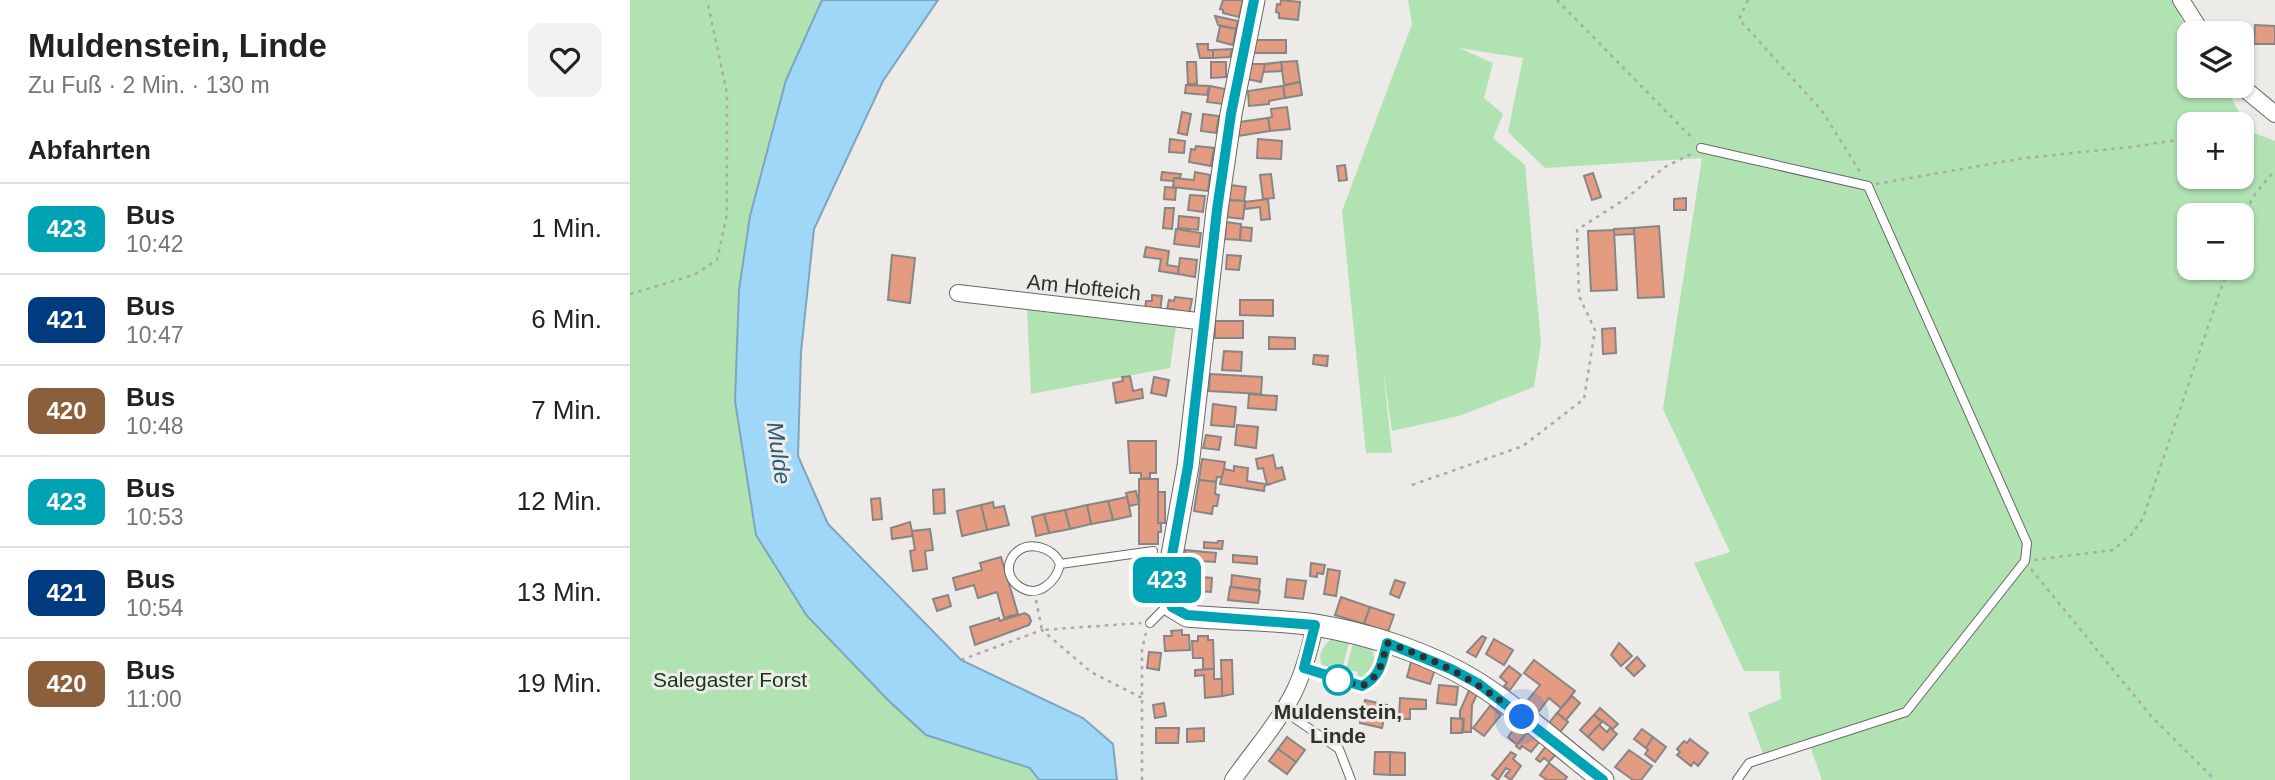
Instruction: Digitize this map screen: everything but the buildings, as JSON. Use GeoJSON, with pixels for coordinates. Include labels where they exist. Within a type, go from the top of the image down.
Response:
{"type":"FeatureCollection","features":[{"type":"Feature","properties":{"kind":"main road"},"geometry":{"type":"LineString","coordinates":[[1254,0],[1231,114],[1217,210],[1188,466],[1160,551],[1170,603],[1175,610],[1187,615],[1315,625],[1387,643],[1451,669],[1479,684],[1603,780]]}},
{"type":"Feature","properties":{"kind":"street"},"geometry":{"type":"LineString","coordinates":[[2181,0],[2194,21]]}},
{"type":"Feature","properties":{"kind":"street"},"geometry":{"type":"LineString","coordinates":[[2254,97],[2270,110]]}},
{"type":"Feature","properties":{"kind":"street","name":"Am Hofteich"},"geometry":{"type":"LineString","coordinates":[[958,293],[1206,322]]}},
{"type":"Feature","properties":{"kind":"street"},"geometry":{"type":"LineString","coordinates":[[1233,780],[1284,711],[1304,668],[1315,625]]}},
{"type":"Feature","properties":{"kind":"lane"},"geometry":{"type":"LineString","coordinates":[[1701,148],[1868,186],[2027,543],[2025,561],[1906,712],[1749,763],[1738,780]]}},
{"type":"Feature","properties":{"kind":"lane"},"geometry":{"type":"LineString","coordinates":[[1036,546],[1052,554],[1060,564],[1058,573],[1050,583],[1034,590],[1020,587],[1011,576],[1010,563],[1017,551],[1023,547],[1036,546]]}},
{"type":"Feature","properties":{"kind":"lane"},"geometry":{"type":"LineString","coordinates":[[1060,564],[1160,551]]}},
{"type":"Feature","properties":{"kind":"lane"},"geometry":{"type":"LineString","coordinates":[[1150,623],[1170,603]]}},
{"type":"Feature","properties":{"kind":"lane"},"geometry":{"type":"LineString","coordinates":[[1304,668],[1362,686],[1373,680],[1379,671],[1387,643]]}},
{"type":"Feature","properties":{"kind":"lane"},"geometry":{"type":"LineString","coordinates":[[1284,711],[1339,750],[1351,780]]}},
{"type":"Feature","properties":{"kind":"path"},"geometry":{"type":"LineString","coordinates":[[630,294],[694,275],[717,260],[727,214],[727,93],[707,0]]}},
{"type":"Feature","properties":{"kind":"path"},"geometry":{"type":"LineString","coordinates":[[1412,485],[1523,446],[1584,398],[1595,330],[1579,296],[1577,230],[1625,200],[1665,167],[1701,148],[1557,0]]}},
{"type":"Feature","properties":{"kind":"path"},"geometry":{"type":"LineString","coordinates":[[1748,0],[1739,19],[1822,111],[1868,186],[2025,158],[2177,140]]}},
{"type":"Feature","properties":{"kind":"path"},"geometry":{"type":"LineString","coordinates":[[2254,119],[2270,110]]}},
{"type":"Feature","properties":{"kind":"path"},"geometry":{"type":"LineString","coordinates":[[2250,203],[2275,170]]}},
{"type":"Feature","properties":{"kind":"path"},"geometry":{"type":"LineString","coordinates":[[2025,561],[2113,550],[2131,535],[2143,518],[2224,280]]}},
{"type":"Feature","properties":{"kind":"path"},"geometry":{"type":"LineString","coordinates":[[2025,561],[2151,716],[2215,780]]}},
{"type":"Feature","properties":{"kind":"path"},"geometry":{"type":"LineString","coordinates":[[1034,590],[1042,630],[1091,672],[1142,698]]}},
{"type":"Feature","properties":{"kind":"path"},"geometry":{"type":"LineString","coordinates":[[961,660],[1042,630],[1113,623],[1150,623],[1142,649],[1142,780]]}},
{"type":"Feature","properties":{"kind":"green space","name":"Salegaster Forst"},"geometry":{"type":"Polygon","coordinates":[[[630,0],[822,0],[786,80],[750,216],[739,290],[735,401],[807,616],[889,701],[926,735],[1030,768],[1039,780],[630,780],[630,0]]]}},
{"type":"Feature","properties":{"kind":"green space"},"geometry":{"type":"Polygon","coordinates":[[[1408,0],[2175,0],[2183,21],[2177,21],[2177,98],[2231,98],[2239,112],[2177,112],[2177,189],[2254,189],[2254,133],[2275,141],[2275,780],[1822,780],[1809,743],[1765,759],[1748,713],[1781,699],[1779,671],[1744,671],[1694,563],[1730,552],[1663,409],[1702,158],[1545,168],[1508,132],[1523,58],[1459,48],[1493,63],[1484,98],[1503,114],[1493,138],[1525,165],[1541,343],[1534,387],[1459,416],[1392,431],[1383,368],[1392,453],[1366,453],[1342,211],[1412,24],[1408,0]]]}},
{"type":"Feature","properties":{"kind":"green space"},"geometry":{"type":"Polygon","coordinates":[[[1027,310],[1176,326],[1170,368],[1031,394],[1027,310]]]}},
{"type":"Feature","properties":{"kind":"green space"},"geometry":{"type":"Polygon","coordinates":[[[1335,637],[1350,638],[1342,671],[1328,667],[1326,671],[1321,662],[1321,652],[1335,637]]]}},
{"type":"Feature","properties":{"kind":"green space"},"geometry":{"type":"Polygon","coordinates":[[[1354,640],[1372,649],[1374,661],[1365,678],[1357,678],[1358,672],[1346,669],[1354,640]]]}},
{"type":"Feature","properties":{"kind":"water","name":"Mulde"},"geometry":{"type":"Polygon","coordinates":[[[822,0],[938,0],[883,81],[814,229],[801,352],[798,456],[828,524],[961,660],[1083,718],[1113,744],[1117,780],[1039,780],[1030,768],[926,735],[889,701],[807,616],[756,535],[735,401],[739,290],[750,216],[786,80],[822,0]]]}},
{"type":"Feature","properties":{"kind":"bus line","name":"423"},"geometry":{"type":"LineString","coordinates":[[1254,0],[1239,66],[1217,210],[1188,466],[1169,566],[1167,591],[1170,603],[1175,610],[1187,615],[1315,625],[1304,668],[1362,686],[1373,680],[1379,671],[1387,643],[1420,655],[1479,684],[1603,780]]}},
{"type":"Feature","properties":{"kind":"place","name":"Muldenstein, Linde"},"geometry":{"type":"Point","coordinates":[1338,680]}},
{"type":"Feature","properties":{"kind":"route"},"geometry":{"type":"LineString","coordinates":[[1338,680],[1333,678],[1362,686],[1373,680],[1379,671],[1387,643],[1467,677],[1522,717]]}}]}
